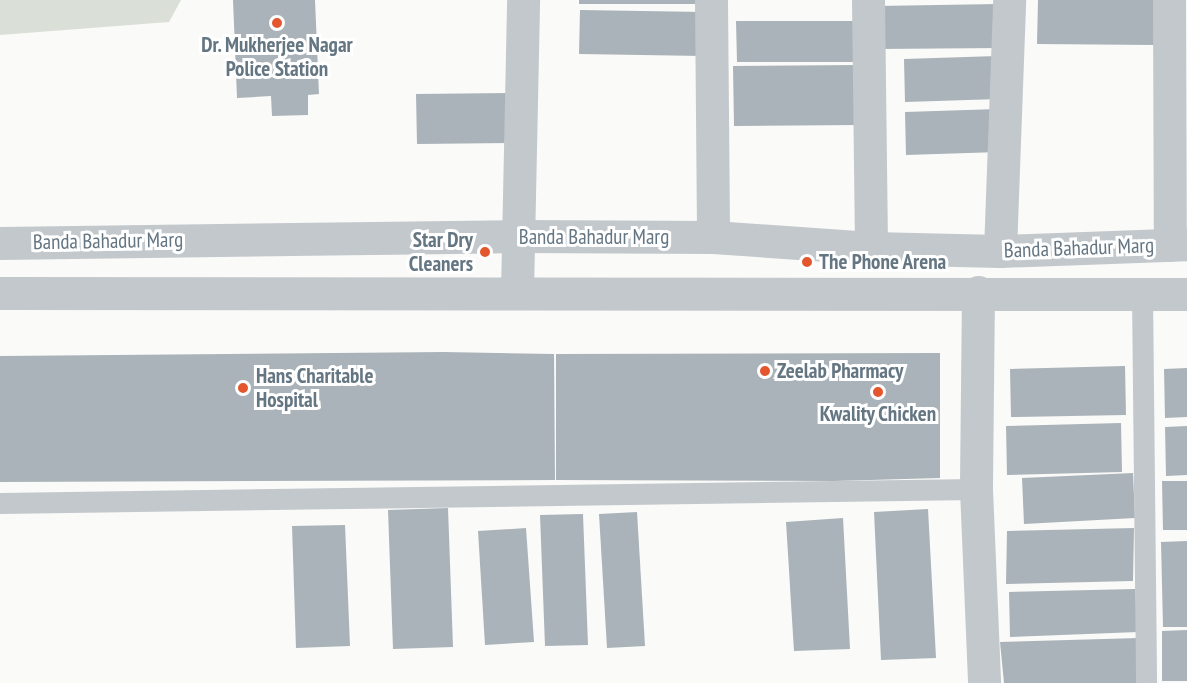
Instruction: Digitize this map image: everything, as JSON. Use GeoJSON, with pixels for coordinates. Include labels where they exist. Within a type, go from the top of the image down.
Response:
{"type":"FeatureCollection","features":[{"type":"Feature","properties":{"kind":"street"},"geometry":{"type":"LineString","coordinates":[[517,292],[520,236],[523,0]]}},
{"type":"Feature","properties":{"kind":"street"},"geometry":{"type":"LineString","coordinates":[[711,0],[713,237]]}},
{"type":"Feature","properties":{"kind":"street"},"geometry":{"type":"LineString","coordinates":[[868,0],[872,248]]}},
{"type":"Feature","properties":{"kind":"street"},"geometry":{"type":"LineString","coordinates":[[1000,251],[1009,0]]}},
{"type":"Feature","properties":{"kind":"street"},"geometry":{"type":"LineString","coordinates":[[1169,0],[1178,244]]}},
{"type":"Feature","properties":{"kind":"street","name":"Banda Bahadur Marg"},"geometry":{"type":"LineString","coordinates":[[0,243],[520,236],[713,237],[872,248],[1000,251],[1178,244]]}},
{"type":"Feature","properties":{"kind":"street","name":"Banda Bahadur Marg"},"geometry":{"type":"LineString","coordinates":[[0,292],[1187,294]]}},
{"type":"Feature","properties":{"kind":"street"},"geometry":{"type":"LineString","coordinates":[[978,292],[976,489],[984,683]]}},
{"type":"Feature","properties":{"kind":"lane"},"geometry":{"type":"LineString","coordinates":[[1142,293],[1146,683]]}},
{"type":"Feature","properties":{"kind":"lane"},"geometry":{"type":"LineString","coordinates":[[0,503],[976,489]]}},
{"type":"Feature","properties":{"kind":"shaded area"},"geometry":{"type":"Polygon","coordinates":[[[0,0],[181,0],[169,22],[0,35],[0,0]]]}},
{"type":"Feature","properties":{"kind":"building"},"geometry":{"type":"Polygon","coordinates":[[[233,0],[315,0],[319,94],[308,95],[308,115],[272,116],[271,96],[237,98],[233,0]]]}},
{"type":"Feature","properties":{"kind":"building"},"geometry":{"type":"Polygon","coordinates":[[[579,0],[703,0],[703,4],[579,4],[579,0]]]}},
{"type":"Feature","properties":{"kind":"building"},"geometry":{"type":"Polygon","coordinates":[[[1038,0],[1155,0],[1155,45],[1037,44],[1038,0]]]}},
{"type":"Feature","properties":{"kind":"building"},"geometry":{"type":"Polygon","coordinates":[[[999,4],[1000,48],[877,49],[876,6],[999,4]]]}},
{"type":"Feature","properties":{"kind":"building"},"geometry":{"type":"Polygon","coordinates":[[[580,10],[704,12],[703,56],[579,54],[580,10]]]}},
{"type":"Feature","properties":{"kind":"building"},"geometry":{"type":"Polygon","coordinates":[[[736,21],[857,21],[857,62],[737,62],[736,21]]]}},
{"type":"Feature","properties":{"kind":"building"},"geometry":{"type":"Polygon","coordinates":[[[997,56],[999,99],[905,102],[904,59],[997,56]]]}},
{"type":"Feature","properties":{"kind":"building"},"geometry":{"type":"Polygon","coordinates":[[[858,65],[859,125],[734,126],[733,66],[858,65]]]}},
{"type":"Feature","properties":{"kind":"building"},"geometry":{"type":"Polygon","coordinates":[[[510,93],[510,143],[417,144],[416,94],[510,93]]]}},
{"type":"Feature","properties":{"kind":"building"},"geometry":{"type":"Polygon","coordinates":[[[998,109],[999,152],[906,155],[905,112],[998,109]]]}},
{"type":"Feature","properties":{"kind":"building"},"geometry":{"type":"Polygon","coordinates":[[[444,352],[554,354],[555,480],[0,482],[0,356],[444,352]]]}},
{"type":"Feature","properties":{"kind":"building"},"geometry":{"type":"Polygon","coordinates":[[[940,353],[940,478],[835,481],[556,480],[556,354],[940,353]]]}},
{"type":"Feature","properties":{"kind":"building"},"geometry":{"type":"Polygon","coordinates":[[[1125,366],[1126,415],[1011,417],[1010,369],[1125,366]]]}},
{"type":"Feature","properties":{"kind":"building"},"geometry":{"type":"Polygon","coordinates":[[[1187,368],[1187,417],[1165,418],[1164,369],[1187,368]]]}},
{"type":"Feature","properties":{"kind":"building"},"geometry":{"type":"Polygon","coordinates":[[[1121,423],[1122,472],[1007,475],[1006,426],[1121,423]]]}},
{"type":"Feature","properties":{"kind":"building"},"geometry":{"type":"Polygon","coordinates":[[[1187,426],[1187,475],[1166,476],[1165,427],[1187,426]]]}},
{"type":"Feature","properties":{"kind":"building"},"geometry":{"type":"Polygon","coordinates":[[[1133,473],[1135,518],[1024,524],[1022,478],[1133,473]]]}},
{"type":"Feature","properties":{"kind":"building"},"geometry":{"type":"Polygon","coordinates":[[[1162,481],[1187,481],[1187,530],[1163,530],[1162,481]]]}},
{"type":"Feature","properties":{"kind":"building"},"geometry":{"type":"Polygon","coordinates":[[[448,508],[453,647],[393,649],[388,510],[448,508]]]}},
{"type":"Feature","properties":{"kind":"building"},"geometry":{"type":"Polygon","coordinates":[[[928,509],[936,658],[881,660],[874,512],[928,509]]]}},
{"type":"Feature","properties":{"kind":"building"},"geometry":{"type":"Polygon","coordinates":[[[637,512],[645,646],[607,648],[599,514],[637,512]]]}},
{"type":"Feature","properties":{"kind":"building"},"geometry":{"type":"Polygon","coordinates":[[[583,514],[588,645],[545,646],[540,515],[583,514]]]}},
{"type":"Feature","properties":{"kind":"building"},"geometry":{"type":"Polygon","coordinates":[[[843,518],[850,649],[794,651],[786,522],[843,518]]]}},
{"type":"Feature","properties":{"kind":"building"},"geometry":{"type":"Polygon","coordinates":[[[345,525],[350,646],[296,648],[292,526],[345,525]]]}},
{"type":"Feature","properties":{"kind":"building"},"geometry":{"type":"Polygon","coordinates":[[[526,528],[534,642],[485,645],[478,531],[526,528]]]}},
{"type":"Feature","properties":{"kind":"building"},"geometry":{"type":"Polygon","coordinates":[[[1134,528],[1133,581],[1006,584],[1007,531],[1134,528]]]}},
{"type":"Feature","properties":{"kind":"building"},"geometry":{"type":"Polygon","coordinates":[[[1187,541],[1187,627],[1163,627],[1161,542],[1187,541]]]}},
{"type":"Feature","properties":{"kind":"building"},"geometry":{"type":"Polygon","coordinates":[[[1135,589],[1138,632],[1010,637],[1009,592],[1135,589]]]}},
{"type":"Feature","properties":{"kind":"building"},"geometry":{"type":"Polygon","coordinates":[[[1187,630],[1187,681],[1162,681],[1162,631],[1187,630]]]}},
{"type":"Feature","properties":{"kind":"building"},"geometry":{"type":"Polygon","coordinates":[[[1139,638],[1139,683],[1004,683],[1000,642],[1139,638]]]}},
{"type":"Feature","properties":{"kind":"place","name":"Dr. Mukherjee Nagar Police Station"},"geometry":{"type":"Point","coordinates":[277,23]}},
{"type":"Feature","properties":{"kind":"place","name":"Star Dry Cleaners"},"geometry":{"type":"Point","coordinates":[485,252]}},
{"type":"Feature","properties":{"kind":"place","name":"The Phone Arena"},"geometry":{"type":"Point","coordinates":[807,262]}},
{"type":"Feature","properties":{"kind":"place","name":"Zeelab Pharmacy"},"geometry":{"type":"Point","coordinates":[765,371]}},
{"type":"Feature","properties":{"kind":"place","name":"Hans Charitable Hospital"},"geometry":{"type":"Point","coordinates":[243,388]}},
{"type":"Feature","properties":{"kind":"place","name":"Kwality Chicken"},"geometry":{"type":"Point","coordinates":[878,392]}}]}
